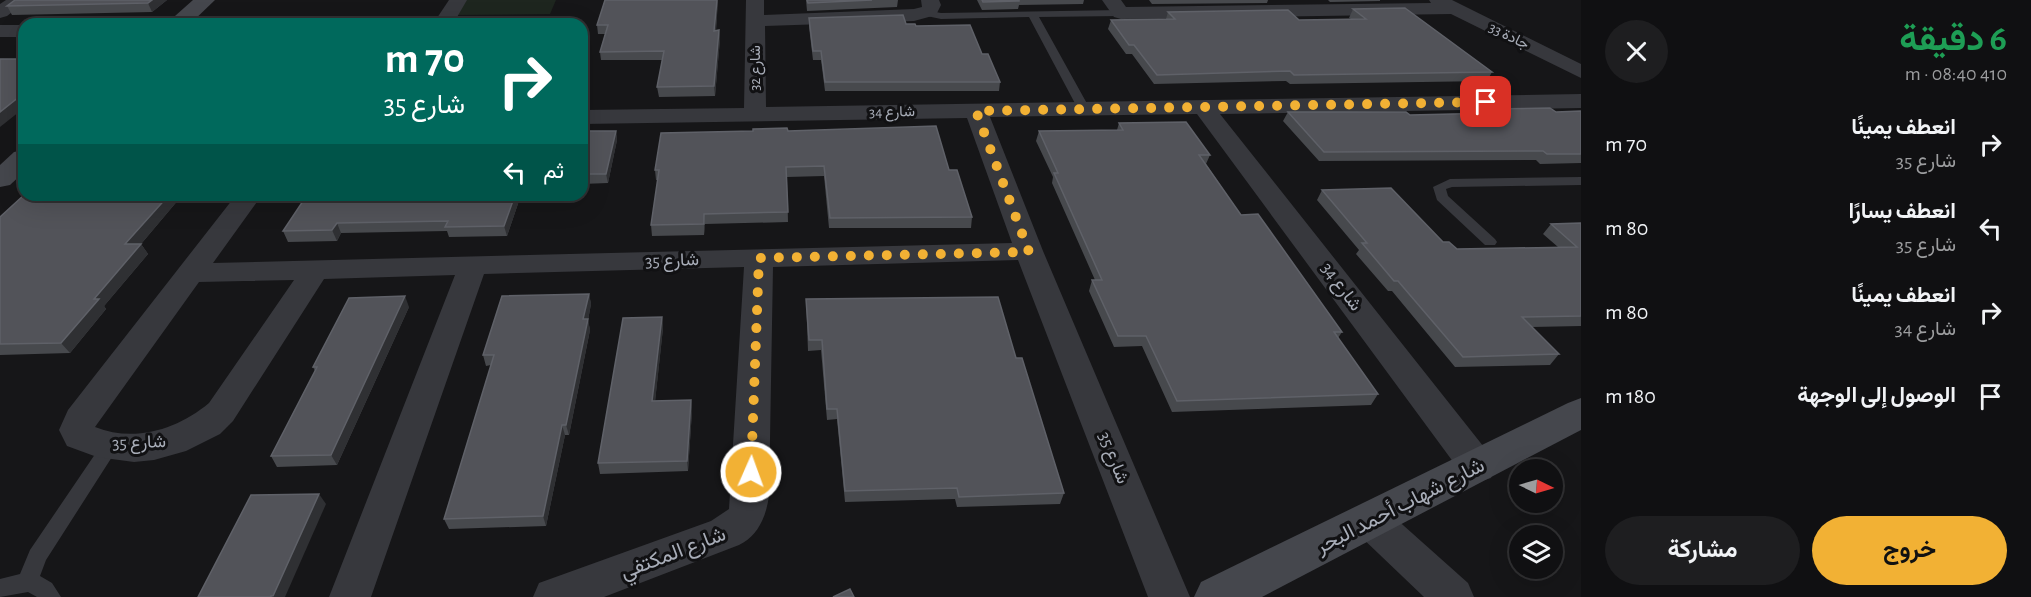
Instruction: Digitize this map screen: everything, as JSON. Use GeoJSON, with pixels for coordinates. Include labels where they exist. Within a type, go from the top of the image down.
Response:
{"type":"FeatureCollection","features":[{"type":"Feature","properties":{"kind":"street"},"geometry":{"type":"LineString","coordinates":[[0,12],[19,0]]}},
{"type":"Feature","properties":{"kind":"street"},"geometry":{"type":"LineString","coordinates":[[184,18],[205,0]]}},
{"type":"Feature","properties":{"kind":"street"},"geometry":{"type":"LineString","coordinates":[[447,18],[458,0]]}},
{"type":"Feature","properties":{"kind":"street","name":"شارع 32"},"geometry":{"type":"LineString","coordinates":[[755,0],[755,114]]}},
{"type":"Feature","properties":{"kind":"street"},"geometry":{"type":"LineString","coordinates":[[1116,7],[1446,4]]}},
{"type":"Feature","properties":{"kind":"street","name":"جادة 33"},"geometry":{"type":"LineString","coordinates":[[1446,4],[1581,72]]}},
{"type":"Feature","properties":{"kind":"street","name":"شارع 32"},"geometry":{"type":"LineString","coordinates":[[755,21],[914,15],[928,6]]}},
{"type":"Feature","properties":{"kind":"street"},"geometry":{"type":"LineString","coordinates":[[0,31],[18,31]]}},
{"type":"Feature","properties":{"kind":"street","name":"شارع 34"},"geometry":{"type":"LineString","coordinates":[[588,117],[1581,101]]}},
{"type":"Feature","properties":{"kind":"street","name":"شارع 34"},"geometry":{"type":"LineString","coordinates":[[1203,107],[1478,467]]}},
{"type":"Feature","properties":{"kind":"street","name":"شارع 35"},"geometry":{"type":"LineString","coordinates":[[976,111],[1029,252],[1169,597]]}},
{"type":"Feature","properties":{"kind":"street"},"geometry":{"type":"LineString","coordinates":[[0,179],[18,163]]}},
{"type":"Feature","properties":{"kind":"street","name":"شارع 35"},"geometry":{"type":"LineString","coordinates":[[244,201],[80,419],[77,430],[80,436],[110,446],[164,444],[190,436],[210,424],[221,412],[315,270]]}},
{"type":"Feature","properties":{"kind":"street","name":"شارع 35"},"geometry":{"type":"LineString","coordinates":[[190,273],[1029,252]]}},
{"type":"Feature","properties":{"kind":"street","name":"شارع المكتفي"},"geometry":{"type":"LineString","coordinates":[[554,597],[725,533],[744,522],[750,496],[759,258]]}},
{"type":"Feature","properties":{"kind":"street"},"geometry":{"type":"LineString","coordinates":[[350,597],[473,266]]}},
{"type":"Feature","properties":{"kind":"street","name":"شارع شهاب أحمد البحر"},"geometry":{"type":"LineString","coordinates":[[1217,597],[1581,413]]}},
{"type":"Feature","properties":{"kind":"street"},"geometry":{"type":"LineString","coordinates":[[1371,521],[1453,597]]}},
{"type":"Feature","properties":{"kind":"lane"},"geometry":{"type":"LineString","coordinates":[[928,6],[940,16],[1032,14],[1116,7]]}},
{"type":"Feature","properties":{"kind":"lane"},"geometry":{"type":"LineString","coordinates":[[1032,14],[1084,109]]}},
{"type":"Feature","properties":{"kind":"lane"},"geometry":{"type":"LineString","coordinates":[[1490,242],[1442,197],[1439,187],[1450,183],[1581,181]]}},
{"type":"Feature","properties":{"kind":"lane"},"geometry":{"type":"LineString","coordinates":[[28,581],[37,555],[110,446]]}},
{"type":"Feature","properties":{"kind":"lane"},"geometry":{"type":"LineString","coordinates":[[0,589],[28,581],[41,585],[51,597]]}},
{"type":"Feature","properties":{"kind":"shaded area"},"geometry":{"type":"Polygon","coordinates":[[[465,0],[556,0],[550,14],[456,15],[465,0]]]}},
{"type":"Feature","properties":{"kind":"building"},"geometry":{"type":"Polygon","coordinates":[[[15,0],[152,0],[148,3],[7,6],[15,0]]]}},
{"type":"Feature","properties":{"kind":"building"},"geometry":{"type":"Polygon","coordinates":[[[605,0],[717,0],[714,31],[719,30],[714,86],[657,87],[664,51],[600,52],[608,25],[597,25],[605,0]]]}},
{"type":"Feature","properties":{"kind":"building"},"geometry":{"type":"Polygon","coordinates":[[[807,0],[872,0],[808,3],[807,0]]]}},
{"type":"Feature","properties":{"kind":"building"},"geometry":{"type":"Polygon","coordinates":[[[982,0],[1019,0],[1019,1],[983,2],[982,0]]]}},
{"type":"Feature","properties":{"kind":"building"},"geometry":{"type":"Polygon","coordinates":[[[1405,8],[1492,72],[1294,75],[1290,71],[1157,75],[1134,45],[1129,45],[1111,20],[1175,19],[1168,12],[1288,10],[1299,20],[1366,19],[1353,9],[1405,8]]]}},
{"type":"Feature","properties":{"kind":"building"},"geometry":{"type":"Polygon","coordinates":[[[903,15],[906,24],[916,26],[970,25],[982,54],[988,54],[1000,82],[825,82],[821,51],[813,51],[809,18],[903,15]]]}},
{"type":"Feature","properties":{"kind":"building"},"geometry":{"type":"Polygon","coordinates":[[[0,59],[18,59],[18,98],[0,112],[0,59]]]}},
{"type":"Feature","properties":{"kind":"building"},"geometry":{"type":"Polygon","coordinates":[[[1550,108],[1556,112],[1581,111],[1581,154],[1547,154],[1543,151],[1324,152],[1288,112],[1406,112],[1410,115],[1496,113],[1490,109],[1550,108]]]}},
{"type":"Feature","properties":{"kind":"building"},"geometry":{"type":"Polygon","coordinates":[[[1186,122],[1210,155],[1199,155],[1241,215],[1258,214],[1342,332],[1334,332],[1378,394],[1177,401],[1146,336],[1118,336],[1092,280],[1102,280],[1054,173],[1058,173],[1039,131],[1123,130],[1119,123],[1186,122]]]}},
{"type":"Feature","properties":{"kind":"building"},"geometry":{"type":"Polygon","coordinates":[[[936,126],[949,170],[957,170],[972,217],[830,218],[824,166],[786,167],[788,212],[704,214],[704,224],[651,225],[659,170],[655,170],[661,133],[936,126]]]}},
{"type":"Feature","properties":{"kind":"building"},"geometry":{"type":"Polygon","coordinates":[[[588,131],[616,131],[606,174],[588,174],[588,131]]]}},
{"type":"Feature","properties":{"kind":"building"},"geometry":{"type":"Polygon","coordinates":[[[1391,188],[1443,242],[1449,242],[1457,249],[1577,247],[1551,224],[1581,223],[1581,316],[1522,317],[1559,354],[1463,357],[1398,281],[1394,281],[1362,243],[1367,243],[1322,190],[1391,188]]]}},
{"type":"Feature","properties":{"kind":"building"},"geometry":{"type":"Polygon","coordinates":[[[18,200],[164,201],[125,244],[141,244],[94,299],[99,299],[61,343],[0,344],[0,217],[18,200]]]}},
{"type":"Feature","properties":{"kind":"building"},"geometry":{"type":"Polygon","coordinates":[[[303,201],[513,201],[504,226],[445,227],[448,221],[337,223],[332,230],[283,231],[303,201]]]}},
{"type":"Feature","properties":{"kind":"building"},"geometry":{"type":"Polygon","coordinates":[[[589,294],[583,319],[588,319],[566,425],[562,425],[543,516],[444,519],[494,355],[483,355],[502,296],[589,294]]]}},
{"type":"Feature","properties":{"kind":"building"},"geometry":{"type":"Polygon","coordinates":[[[405,296],[331,455],[271,456],[317,367],[313,367],[349,298],[405,296]]]}},
{"type":"Feature","properties":{"kind":"building"},"geometry":{"type":"Polygon","coordinates":[[[998,297],[1016,358],[1022,358],[1064,493],[959,497],[957,488],[845,491],[837,409],[827,409],[822,340],[809,340],[806,299],[998,297]]]}},
{"type":"Feature","properties":{"kind":"building"},"geometry":{"type":"Polygon","coordinates":[[[662,317],[652,401],[691,400],[687,461],[598,463],[623,318],[662,317]]]}},
{"type":"Feature","properties":{"kind":"building"},"geometry":{"type":"Polygon","coordinates":[[[319,494],[273,596],[198,597],[251,495],[319,494]]]}},
{"type":"Feature","properties":{"kind":"building"},"geometry":{"type":"Polygon","coordinates":[[[850,589],[854,597],[833,597],[850,589]]]}},
{"type":"Feature","properties":{"kind":"route"},"geometry":{"type":"LineString","coordinates":[[751,472],[759,258],[1029,252],[976,111],[1486,102]]}}]}
